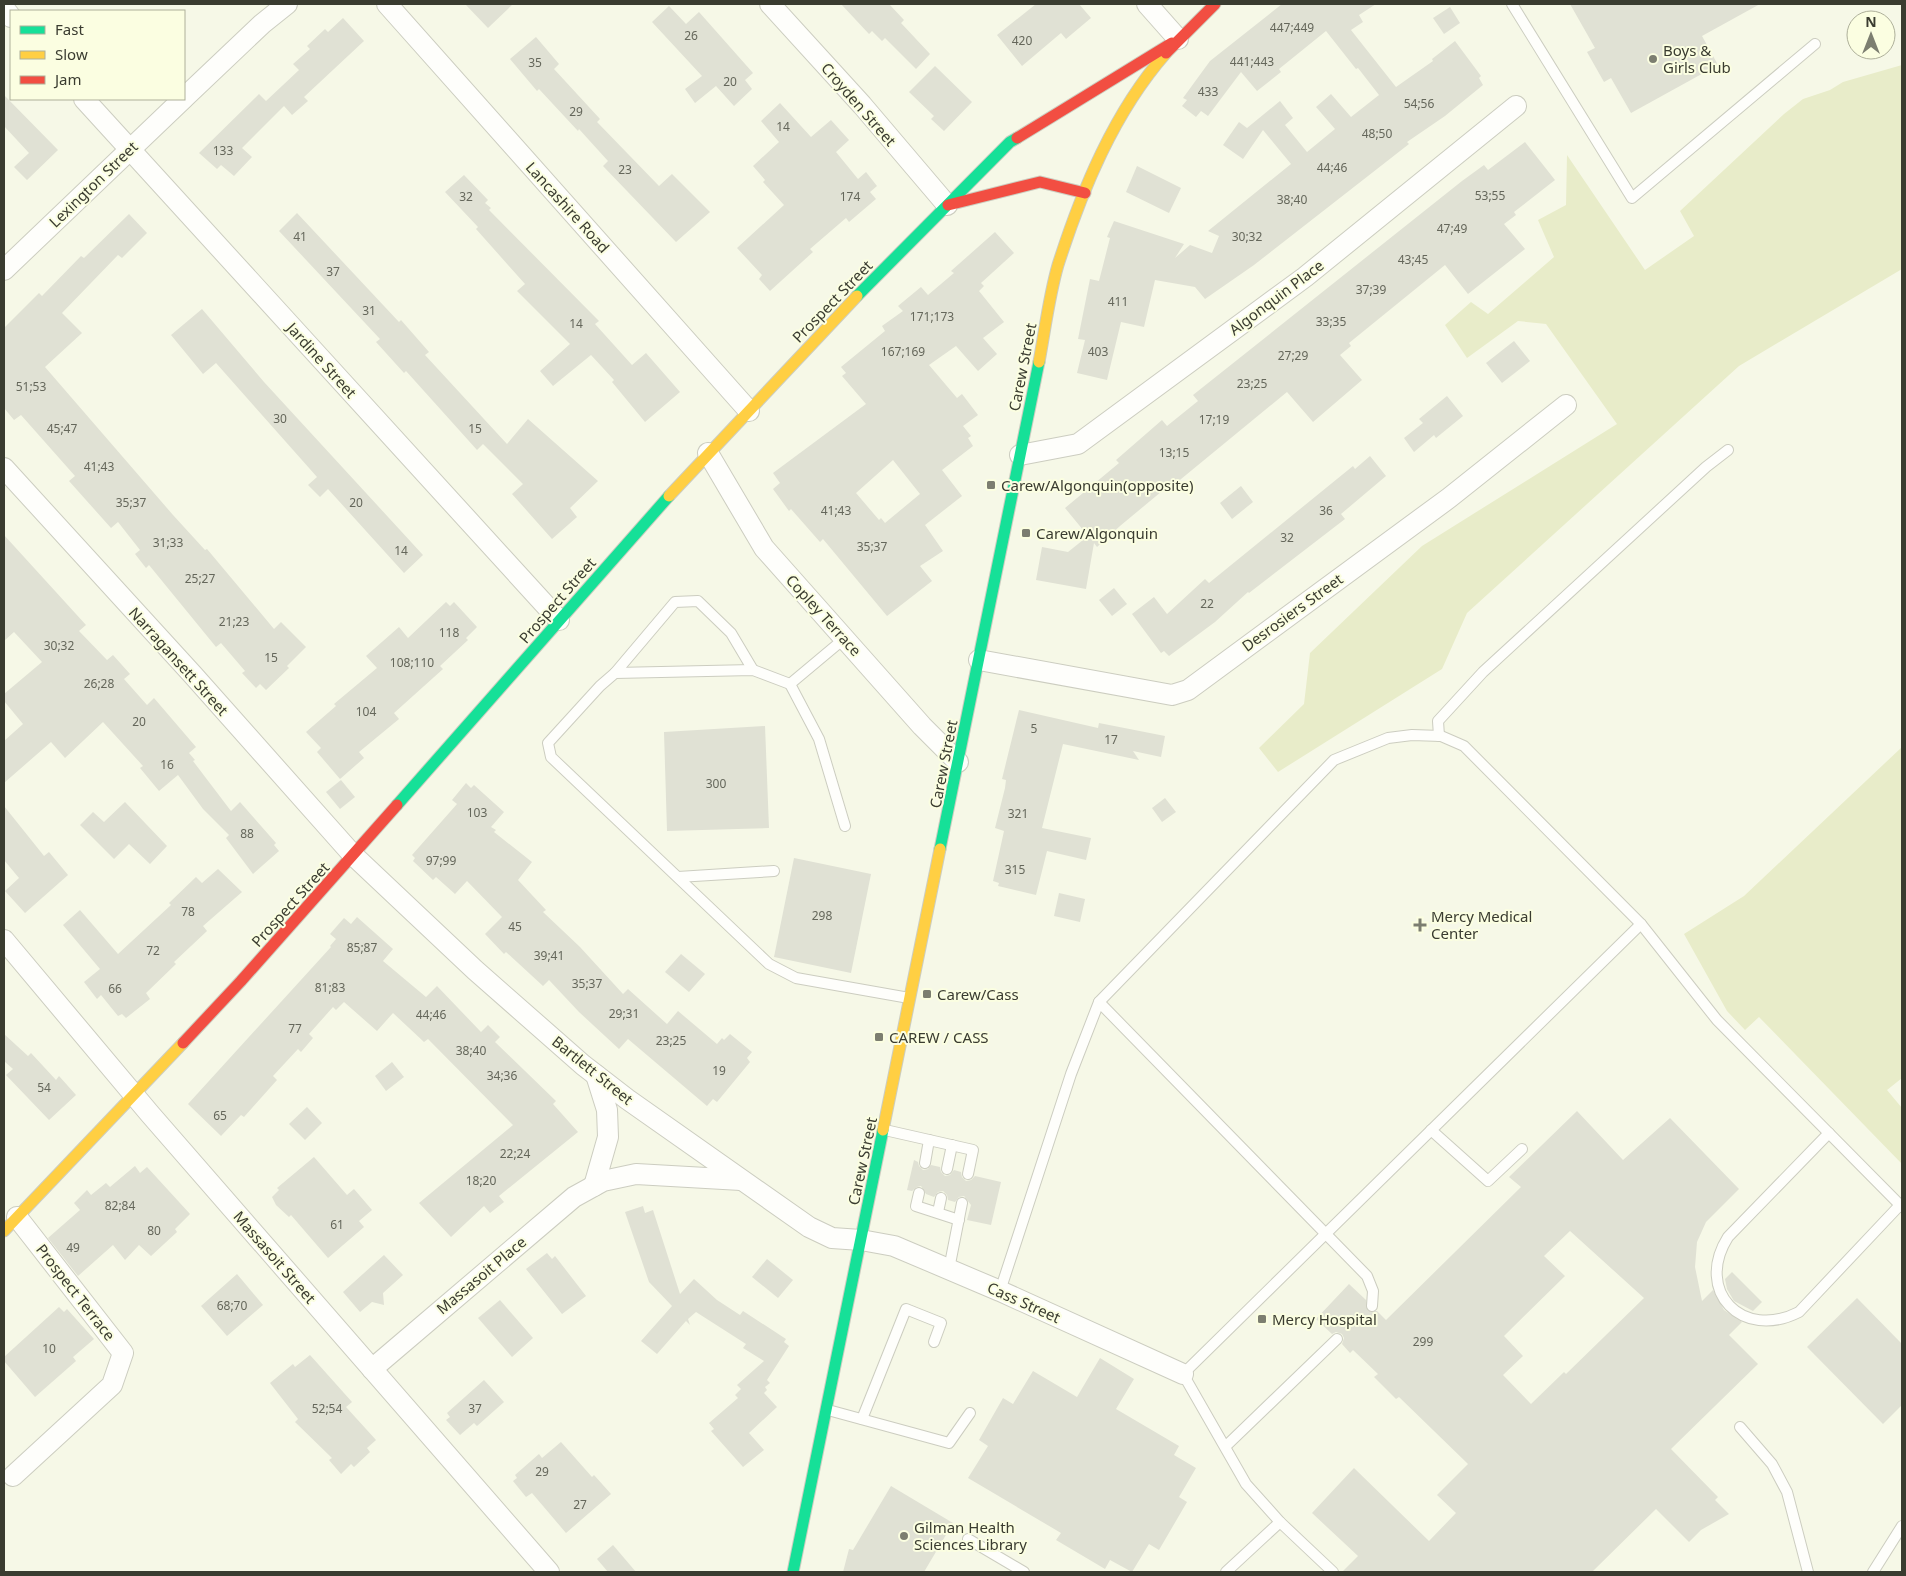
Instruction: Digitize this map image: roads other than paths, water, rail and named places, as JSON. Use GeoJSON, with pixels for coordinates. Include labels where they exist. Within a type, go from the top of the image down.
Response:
{"type":"FeatureCollection","features":[{"type":"Feature","properties":{"kind":"main road","name":"Carew Street"},"geometry":{"type":"LineString","coordinates":[[793,1572],[1058,266],[1085,193],[1115,126],[1137,90],[1178,39],[1215,4]]}},
{"type":"Feature","properties":{"kind":"main road","name":"Prospect Street"},"geometry":{"type":"LineString","coordinates":[[10,1224],[240,981],[708,453],[947,205],[1010,142],[1178,39]]}},
{"type":"Feature","properties":{"kind":"main road"},"geometry":{"type":"LineString","coordinates":[[947,205],[1040,182],[1085,193]]}},
{"type":"Feature","properties":{"kind":"street","name":"Lexington Street"},"geometry":{"type":"LineString","coordinates":[[185,96],[262,24],[287,4]]}},
{"type":"Feature","properties":{"kind":"street","name":"Lancashire Road"},"geometry":{"type":"LineString","coordinates":[[387,4],[749,410]]}},
{"type":"Feature","properties":{"kind":"street","name":"Croyden Street"},"geometry":{"type":"LineString","coordinates":[[770,4],[862,105],[947,205]]}},
{"type":"Feature","properties":{"kind":"street"},"geometry":{"type":"LineString","coordinates":[[1147,4],[1178,39]]}},
{"type":"Feature","properties":{"kind":"street","name":"Jardine Street"},"geometry":{"type":"LineString","coordinates":[[85,100],[559,620]]}},
{"type":"Feature","properties":{"kind":"street","name":"Lexington Street"},"geometry":{"type":"LineString","coordinates":[[4,270],[181,100]]}},
{"type":"Feature","properties":{"kind":"street","name":"Algonquin Place"},"geometry":{"type":"LineString","coordinates":[[1020,455],[1078,444],[1305,277],[1516,106]]}},
{"type":"Feature","properties":{"kind":"street","name":"Desrosiers Street"},"geometry":{"type":"LineString","coordinates":[[979,660],[1172,694],[1188,690],[1449,498],[1566,405]]}},
{"type":"Feature","properties":{"kind":"street","name":"Copley Terrace"},"geometry":{"type":"LineString","coordinates":[[708,453],[764,548],[922,726],[958,762]]}},
{"type":"Feature","properties":{"kind":"street","name":"Narragansett Street"},"geometry":{"type":"LineString","coordinates":[[4,468],[193,675],[353,855]]}},
{"type":"Feature","properties":{"kind":"street","name":"Bartlett Street"},"geometry":{"type":"LineString","coordinates":[[353,855],[475,970],[596,1075],[809,1227],[832,1238],[861,1240]]}},
{"type":"Feature","properties":{"kind":"street","name":"Massasoit Street"},"geometry":{"type":"LineString","coordinates":[[4,940],[134,1095],[549,1572]]}},
{"type":"Feature","properties":{"kind":"street"},"geometry":{"type":"LineString","coordinates":[[594,1186],[608,1137],[607,1110],[596,1075]]}},
{"type":"Feature","properties":{"kind":"street","name":"Massasoit Place"},"geometry":{"type":"LineString","coordinates":[[372,1368],[574,1197],[603,1181],[636,1174],[741,1180]]}},
{"type":"Feature","properties":{"kind":"street","name":"Prospect Terrace"},"geometry":{"type":"LineString","coordinates":[[10,1224],[123,1353],[112,1385],[12,1476]]}},
{"type":"Feature","properties":{"kind":"street","name":"Cass Street"},"geometry":{"type":"LineString","coordinates":[[861,1240],[894,1246],[1000,1291],[1183,1374]]}},
{"type":"Feature","properties":{"kind":"lane"},"geometry":{"type":"LineString","coordinates":[[1512,4],[1632,198],[1815,44]]}},
{"type":"Feature","properties":{"kind":"lane"},"geometry":{"type":"LineString","coordinates":[[1439,736],[1438,721],[1483,672],[1706,467],[1728,450]]}},
{"type":"Feature","properties":{"kind":"lane"},"geometry":{"type":"LineString","coordinates":[[753,670],[731,633],[698,601],[675,602],[615,674],[600,686],[548,743],[551,757],[769,964],[796,978],[910,998]]}},
{"type":"Feature","properties":{"kind":"lane"},"geometry":{"type":"LineString","coordinates":[[790,684],[845,638]]}},
{"type":"Feature","properties":{"kind":"lane"},"geometry":{"type":"LineString","coordinates":[[615,674],[753,670],[790,684],[819,739],[845,826]]}},
{"type":"Feature","properties":{"kind":"lane"},"geometry":{"type":"LineString","coordinates":[[1000,1291],[1071,1074],[1099,1002],[1334,760],[1388,738],[1412,734],[1439,736],[1464,746],[1641,924],[1717,1020],[1829,1133],[1901,1206],[1799,1312],[1784,1319],[1759,1321],[1736,1312],[1724,1299],[1718,1284],[1716,1268],[1720,1251],[1728,1237],[1829,1133]]}},
{"type":"Feature","properties":{"kind":"lane"},"geometry":{"type":"LineString","coordinates":[[678,878],[774,871]]}},
{"type":"Feature","properties":{"kind":"lane"},"geometry":{"type":"LineString","coordinates":[[1333,1572],[1280,1522],[1246,1484],[1226,1446],[1183,1374],[1641,924]]}},
{"type":"Feature","properties":{"kind":"lane"},"geometry":{"type":"LineString","coordinates":[[1099,1002],[1367,1276],[1373,1291],[1372,1306]]}},
{"type":"Feature","properties":{"kind":"lane"},"geometry":{"type":"LineString","coordinates":[[884,1130],[973,1150],[968,1174]]}},
{"type":"Feature","properties":{"kind":"lane"},"geometry":{"type":"LineString","coordinates":[[1431,1130],[1488,1181],[1522,1149]]}},
{"type":"Feature","properties":{"kind":"lane"},"geometry":{"type":"LineString","coordinates":[[925,1163],[929,1140]]}},
{"type":"Feature","properties":{"kind":"lane"},"geometry":{"type":"LineString","coordinates":[[947,1169],[952,1145]]}},
{"type":"Feature","properties":{"kind":"lane"},"geometry":{"type":"LineString","coordinates":[[918,1193],[916,1206],[959,1220]]}},
{"type":"Feature","properties":{"kind":"lane"},"geometry":{"type":"LineString","coordinates":[[938,1212],[941,1198]]}},
{"type":"Feature","properties":{"kind":"lane"},"geometry":{"type":"LineString","coordinates":[[949,1269],[962,1203]]}},
{"type":"Feature","properties":{"kind":"lane"},"geometry":{"type":"LineString","coordinates":[[862,1419],[906,1309],[942,1323],[934,1342]]}},
{"type":"Feature","properties":{"kind":"lane"},"geometry":{"type":"LineString","coordinates":[[1226,1446],[1337,1339]]}},
{"type":"Feature","properties":{"kind":"lane"},"geometry":{"type":"LineString","coordinates":[[827,1410],[949,1443],[970,1413]]}},
{"type":"Feature","properties":{"kind":"lane"},"geometry":{"type":"LineString","coordinates":[[1740,1427],[1772,1464],[1787,1492],[1808,1572]]}},
{"type":"Feature","properties":{"kind":"lane"},"geometry":{"type":"LineString","coordinates":[[1226,1572],[1280,1522]]}},
{"type":"Feature","properties":{"kind":"lane"},"geometry":{"type":"LineString","coordinates":[[1873,1572],[1902,1526]]}},
{"type":"Feature","properties":{"kind":"lane"},"geometry":{"type":"LineString","coordinates":[[968,1538],[1024,1572]]}},
{"type":"Feature","properties":{"kind":"place","name":"Boys & Girls Club"},"geometry":{"type":"Point","coordinates":[1653,59]}},
{"type":"Feature","properties":{"kind":"place","name":"Carew/Algonquin(opposite)"},"geometry":{"type":"Point","coordinates":[991,485]}},
{"type":"Feature","properties":{"kind":"place","name":"Carew/Algonquin"},"geometry":{"type":"Point","coordinates":[1026,533]}},
{"type":"Feature","properties":{"kind":"place","name":"Mercy Medical Center"},"geometry":{"type":"Point","coordinates":[1420,925]}},
{"type":"Feature","properties":{"kind":"place","name":"Carew/Cass"},"geometry":{"type":"Point","coordinates":[927,994]}},
{"type":"Feature","properties":{"kind":"place","name":"CAREW / CASS"},"geometry":{"type":"Point","coordinates":[879,1037]}},
{"type":"Feature","properties":{"kind":"place","name":"Mercy Hospital"},"geometry":{"type":"Point","coordinates":[1262,1319]}},
{"type":"Feature","properties":{"kind":"place","name":"Gilman Health Sciences Library"},"geometry":{"type":"Point","coordinates":[904,1536]}}]}
